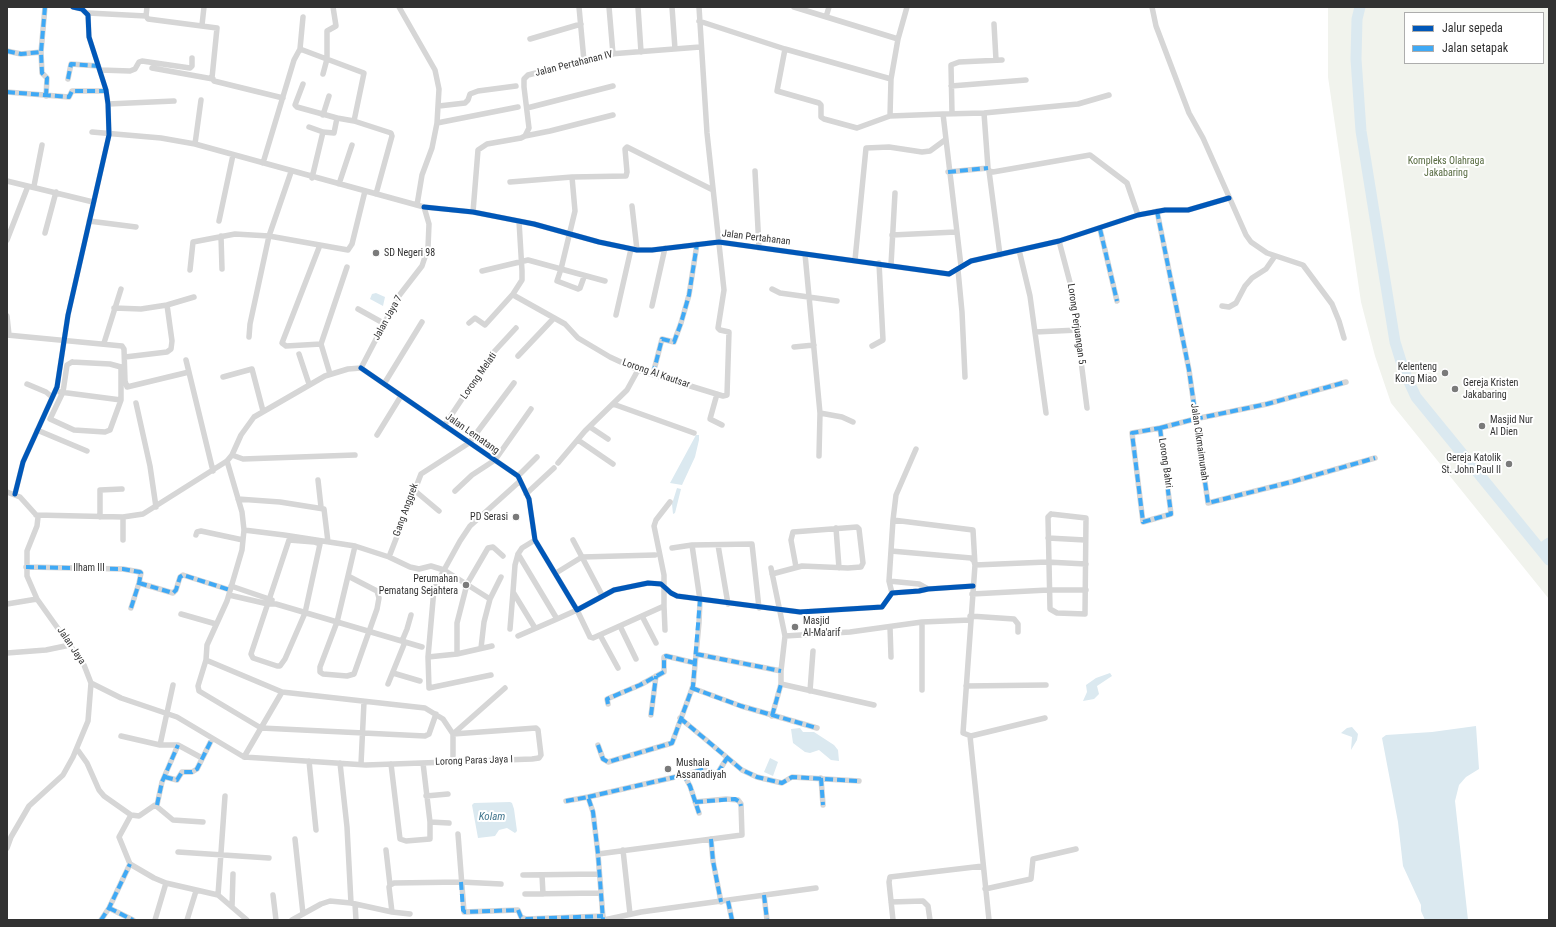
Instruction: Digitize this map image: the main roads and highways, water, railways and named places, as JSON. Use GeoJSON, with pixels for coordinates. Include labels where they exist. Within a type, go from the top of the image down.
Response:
{"type":"FeatureCollection","features":[{"type":"Feature","properties":{"kind":"water"},"geometry":{"type":"Polygon","coordinates":[[[376,293],[385,297],[383,306],[370,299],[372,294],[376,293]]]}},
{"type":"Feature","properties":{"kind":"water"},"geometry":{"type":"Polygon","coordinates":[[[696,435],[699,435],[699,440],[695,457],[682,485],[670,483],[696,435]]]}},
{"type":"Feature","properties":{"kind":"water"},"geometry":{"type":"Polygon","coordinates":[[[677,488],[681,489],[675,513],[673,514],[672,504],[677,488]]]}},
{"type":"Feature","properties":{"kind":"water"},"geometry":{"type":"Polygon","coordinates":[[[1110,673],[1112,676],[1097,686],[1099,694],[1094,699],[1083,701],[1087,692],[1086,685],[1096,678],[1110,673]]]}},
{"type":"Feature","properties":{"kind":"water"},"geometry":{"type":"Polygon","coordinates":[[[1476,726],[1479,769],[1466,777],[1459,785],[1455,801],[1468,920],[1425,920],[1421,911],[1421,905],[1403,866],[1398,822],[1382,738],[1386,735],[1432,732],[1476,726]]]}},
{"type":"Feature","properties":{"kind":"water"},"geometry":{"type":"Polygon","coordinates":[[[1352,727],[1358,734],[1357,740],[1351,750],[1352,737],[1341,733],[1347,728],[1352,727]]]}},
{"type":"Feature","properties":{"kind":"water"},"geometry":{"type":"Polygon","coordinates":[[[800,728],[803,732],[814,732],[834,745],[838,750],[839,761],[831,760],[819,750],[810,753],[805,752],[793,743],[791,729],[800,728]]]}},
{"type":"Feature","properties":{"kind":"water"},"geometry":{"type":"Polygon","coordinates":[[[770,758],[778,762],[773,776],[764,772],[770,758]]]}},
{"type":"Feature","properties":{"kind":"water","name":"Kolam"},"geometry":{"type":"Polygon","coordinates":[[[474,803],[512,803],[514,809],[517,831],[515,833],[507,828],[499,830],[495,836],[478,838],[472,805],[474,803]]]}},
{"type":"Feature","properties":{"kind":"waterway"},"geometry":{"type":"LineString","coordinates":[[1360,7],[1357,19],[1356,59],[1361,131],[1395,342],[1404,371],[1416,397],[1549,560]]}},
{"type":"Feature","properties":{"kind":"waterway"},"geometry":{"type":"LineString","coordinates":[[1540,549],[1549,543]]}},
{"type":"Feature","properties":{"kind":"place","name":"SD Negeri 98"},"geometry":{"type":"Point","coordinates":[376,253]}},
{"type":"Feature","properties":{"kind":"place","name":"Kelenteng Kong Miao"},"geometry":{"type":"Point","coordinates":[1445,373]}},
{"type":"Feature","properties":{"kind":"place","name":"Gereja Kristen Jakabaring"},"geometry":{"type":"Point","coordinates":[1455,389]}},
{"type":"Feature","properties":{"kind":"place","name":"Masjid Nur Al Dien"},"geometry":{"type":"Point","coordinates":[1482,426]}},
{"type":"Feature","properties":{"kind":"place","name":"Gereja Katolik St. John Paul II"},"geometry":{"type":"Point","coordinates":[1509,464]}},
{"type":"Feature","properties":{"kind":"place","name":"PD Serasi"},"geometry":{"type":"Point","coordinates":[516,517]}},
{"type":"Feature","properties":{"kind":"place","name":"Perumahan Pematang Sejahtera"},"geometry":{"type":"Point","coordinates":[466,585]}},
{"type":"Feature","properties":{"kind":"place","name":"Masjid Al-Ma'arif"},"geometry":{"type":"Point","coordinates":[795,627]}},
{"type":"Feature","properties":{"kind":"place","name":"Mushala Assanadiyah"},"geometry":{"type":"Point","coordinates":[668,769]}},
{"type":"Feature","properties":{"kind":"park label","name":"Kompleks Olahraga Jakabaring"},"geometry":{"type":"Point","coordinates":[1446,166]}}]}
